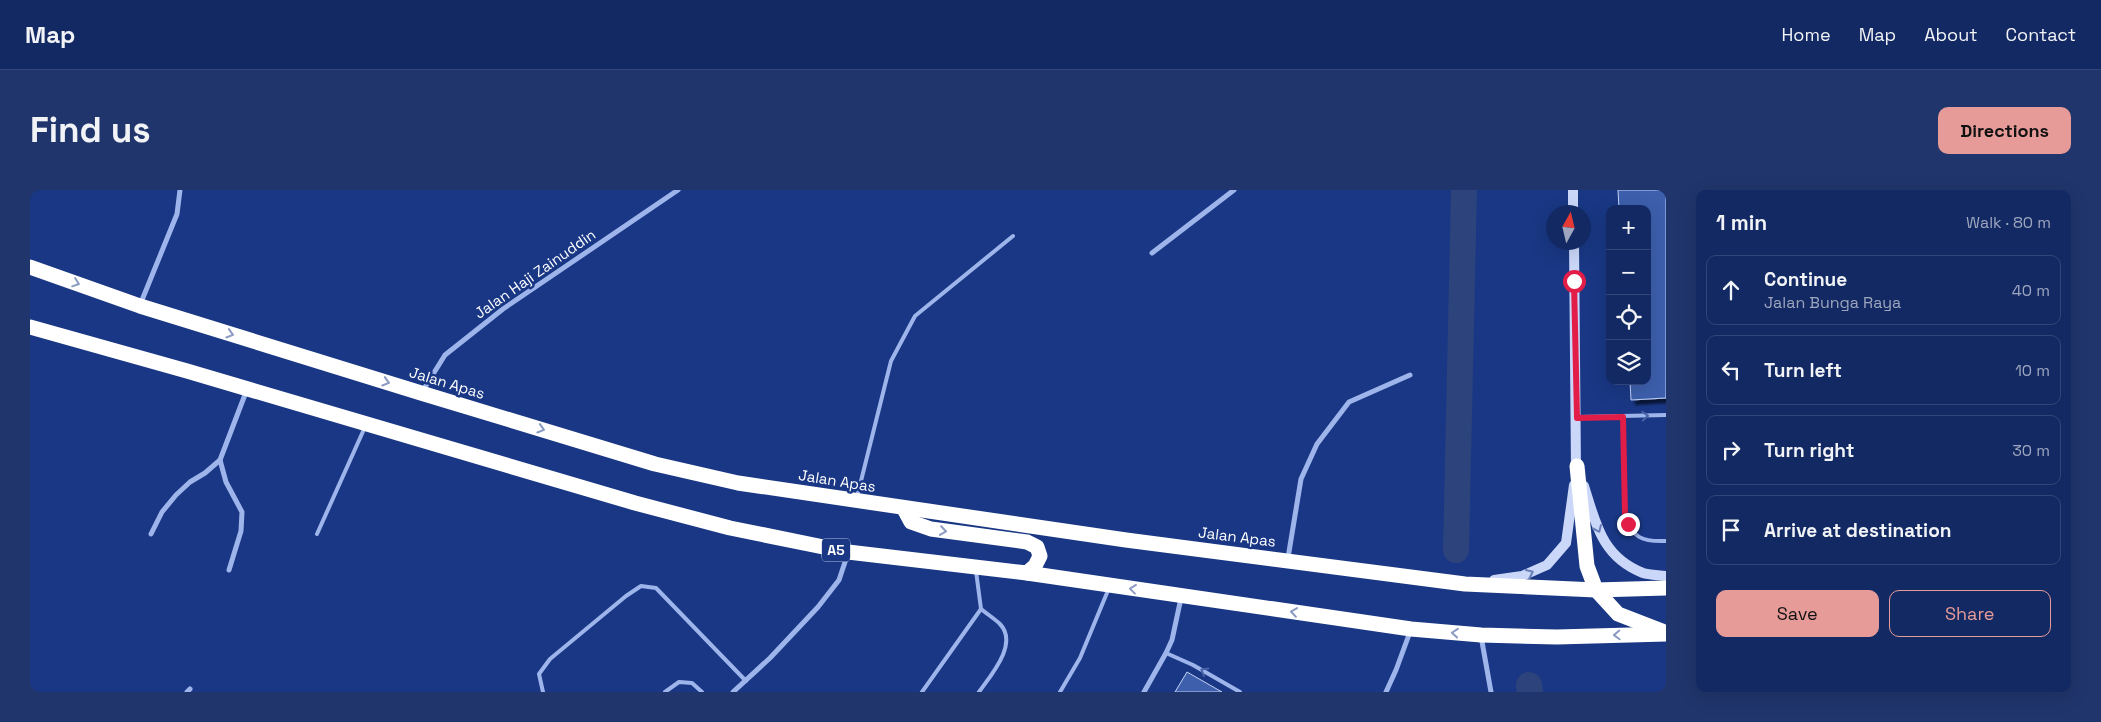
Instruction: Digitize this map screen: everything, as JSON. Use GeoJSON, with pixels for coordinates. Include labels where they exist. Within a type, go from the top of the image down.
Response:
{"type":"FeatureCollection","features":[{"type":"Feature","properties":{"kind":"highway","name":"Jalan Apas"},"geometry":{"type":"LineString","coordinates":[[30,267],[140,306],[421,393],[655,464],[738,484],[904,509],[1466,584],[1596,590],[1666,588]]}},
{"type":"Feature","properties":{"kind":"highway","name":"A5"},"geometry":{"type":"LineString","coordinates":[[30,327],[366,423],[635,503],[730,528],[848,552],[1027,573],[1410,629],[1481,635],[1557,638],[1666,633]]}},
{"type":"Feature","properties":{"kind":"highway"},"geometry":{"type":"LineString","coordinates":[[1577,466],[1587,566],[1596,590],[1618,614],[1666,633]]}},
{"type":"Feature","properties":{"kind":"highway"},"geometry":{"type":"LineString","coordinates":[[904,509],[911,522],[931,529],[1027,542],[1037,547],[1040,556],[1035,566],[1027,573]]}},
{"type":"Feature","properties":{"kind":"street"},"geometry":{"type":"LineString","coordinates":[[140,306],[177,214],[180,190]]}},
{"type":"Feature","properties":{"kind":"street","name":"Jalan Haji Zainuddin"},"geometry":{"type":"LineString","coordinates":[[421,393],[446,355],[504,309],[678,190]]}},
{"type":"Feature","properties":{"kind":"street"},"geometry":{"type":"LineString","coordinates":[[1152,253],[1234,190]]}},
{"type":"Feature","properties":{"kind":"street"},"geometry":{"type":"LineString","coordinates":[[1573,190],[1573,205]]}},
{"type":"Feature","properties":{"kind":"street"},"geometry":{"type":"LineString","coordinates":[[1466,584],[1522,576],[1547,565],[1566,543],[1577,466],[1574,250]]}},
{"type":"Feature","properties":{"kind":"street"},"geometry":{"type":"LineString","coordinates":[[1288,561],[1302,479],[1317,444],[1349,402],[1410,376]]}},
{"type":"Feature","properties":{"kind":"street"},"geometry":{"type":"LineString","coordinates":[[151,534],[162,512],[176,495],[220,460],[248,389]]}},
{"type":"Feature","properties":{"kind":"street"},"geometry":{"type":"LineString","coordinates":[[220,460],[226,482],[242,512],[241,531],[229,570]]}},
{"type":"Feature","properties":{"kind":"street"},"geometry":{"type":"LineString","coordinates":[[1577,466],[1597,528],[1613,556],[1643,573],[1666,576]]}},
{"type":"Feature","properties":{"kind":"street"},"geometry":{"type":"LineString","coordinates":[[733,692],[818,607],[839,580],[848,552]]}},
{"type":"Feature","properties":{"kind":"street"},"geometry":{"type":"LineString","coordinates":[[1144,692],[1172,640],[1181,595]]}},
{"type":"Feature","properties":{"kind":"street"},"geometry":{"type":"LineString","coordinates":[[1386,692],[1396,670],[1410,629]]}},
{"type":"Feature","properties":{"kind":"street"},"geometry":{"type":"LineString","coordinates":[[1481,635],[1491,692]]}},
{"type":"Feature","properties":{"kind":"lane"},"geometry":{"type":"LineString","coordinates":[[856,501],[892,361],[915,316],[1013,236]]}},
{"type":"Feature","properties":{"kind":"lane"},"geometry":{"type":"LineString","coordinates":[[1577,418],[1666,415]]}},
{"type":"Feature","properties":{"kind":"lane"},"geometry":{"type":"LineString","coordinates":[[1623,417],[1625,514],[1628,524],[1635,534],[1645,540],[1666,541]]}},
{"type":"Feature","properties":{"kind":"lane"},"geometry":{"type":"LineString","coordinates":[[317,534],[366,423]]}},
{"type":"Feature","properties":{"kind":"lane"},"geometry":{"type":"LineString","coordinates":[[922,692],[981,609],[975,566]]}},
{"type":"Feature","properties":{"kind":"lane"},"geometry":{"type":"LineString","coordinates":[[543,692],[539,674],[550,659],[626,596],[641,586],[656,588],[746,681]]}},
{"type":"Feature","properties":{"kind":"lane"},"geometry":{"type":"LineString","coordinates":[[1060,692],[1080,658],[1110,586]]}},
{"type":"Feature","properties":{"kind":"lane"},"geometry":{"type":"LineString","coordinates":[[979,692],[999,664],[1005,649],[1006,635],[1002,625],[981,609]]}},
{"type":"Feature","properties":{"kind":"lane"},"geometry":{"type":"LineString","coordinates":[[1166,653],[1194,665],[1240,692]]}},
{"type":"Feature","properties":{"kind":"lane"},"geometry":{"type":"LineString","coordinates":[[665,692],[679,682],[692,683],[702,692]]}},
{"type":"Feature","properties":{"kind":"building"},"geometry":{"type":"Polygon","coordinates":[[[1618,190],[1666,190],[1666,398],[1631,400],[1630,385],[1651,385],[1651,205],[1619,205],[1618,190]]]}},
{"type":"Feature","properties":{"kind":"building"},"geometry":{"type":"Polygon","coordinates":[[[1187,672],[1222,692],[1175,692],[1187,672]]]}},
{"type":"Feature","properties":{"kind":"waterway"},"geometry":{"type":"LineString","coordinates":[[1456,550],[1464,190]]}},
{"type":"Feature","properties":{"kind":"waterway"},"geometry":{"type":"LineString","coordinates":[[1529,685],[1530,692]]}},
{"type":"Feature","properties":{"kind":"route"},"geometry":{"type":"LineString","coordinates":[[1574,281],[1577,418],[1623,417],[1625,514],[1628,524]]}}]}
